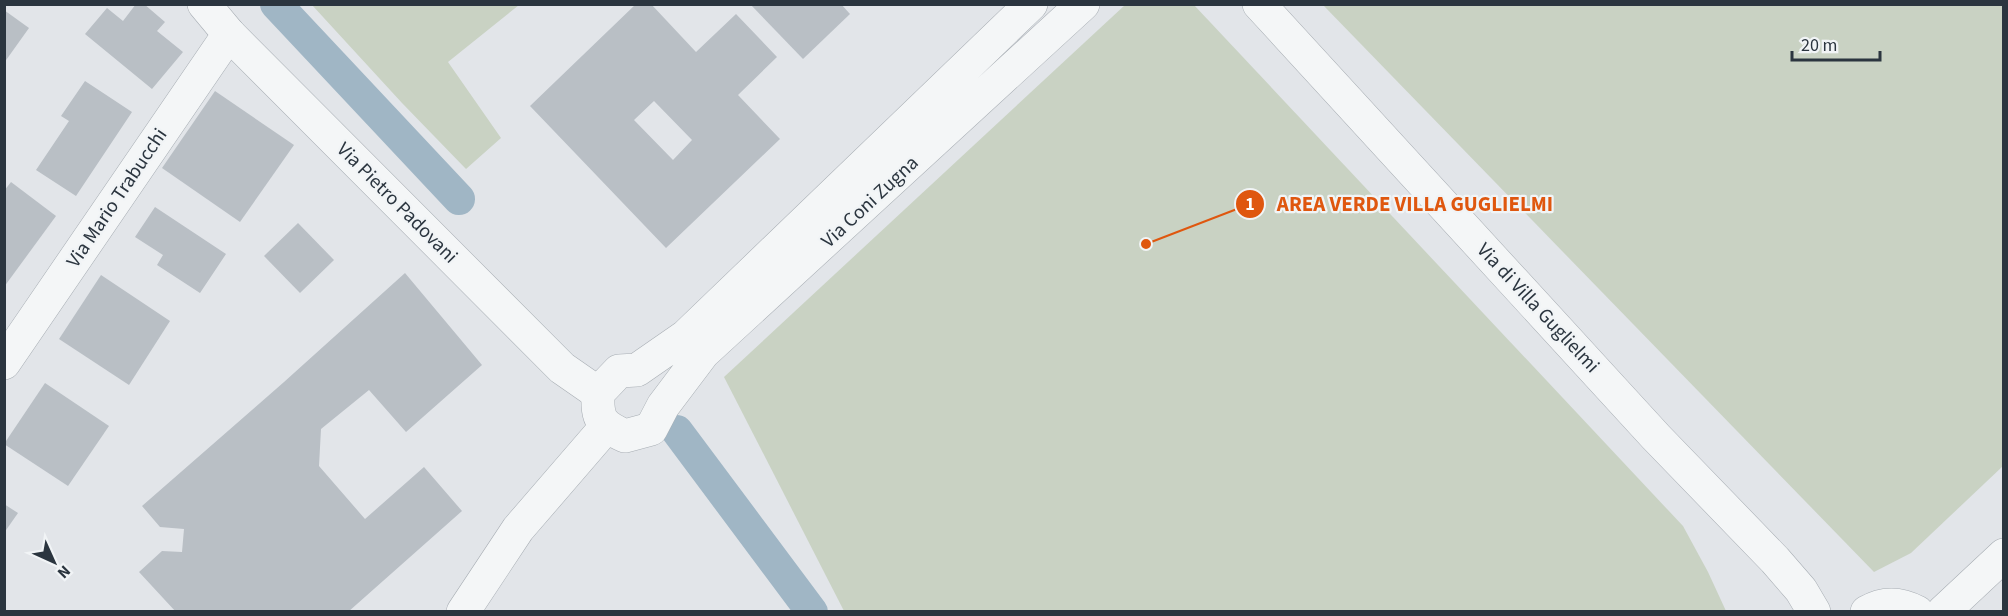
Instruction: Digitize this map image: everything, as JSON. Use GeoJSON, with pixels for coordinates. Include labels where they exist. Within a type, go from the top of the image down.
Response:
{"type":"FeatureCollection","features":[{"type":"Feature","properties":{"kind":"street","name":"Via Pietro Padovani"},"geometry":{"type":"LineString","coordinates":[[204,4],[229,34],[562,368],[598,393]]}},
{"type":"Feature","properties":{"kind":"street","name":"Via Coni Zugna"},"geometry":{"type":"LineString","coordinates":[[598,393],[619,371],[637,370],[686,336],[1031,4]]}},
{"type":"Feature","properties":{"kind":"street","name":"Via Coni Zugna"},"geometry":{"type":"LineString","coordinates":[[606,427],[625,436],[651,429],[663,406],[703,353],[852,219],[1083,4]]}},
{"type":"Feature","properties":{"kind":"street","name":"Via di Villa Guglielmi"},"geometry":{"type":"LineString","coordinates":[[1259,4],[1656,437],[1775,560],[1815,612]]}},
{"type":"Feature","properties":{"kind":"street","name":"Via Mario Trabucchi"},"geometry":{"type":"LineString","coordinates":[[4,363],[229,34]]}},
{"type":"Feature","properties":{"kind":"street"},"geometry":{"type":"LineString","coordinates":[[637,370],[655,381],[663,406]]}},
{"type":"Feature","properties":{"kind":"street"},"geometry":{"type":"LineString","coordinates":[[463,612],[518,529],[606,427],[597,411],[598,393]]}},
{"type":"Feature","properties":{"kind":"street"},"geometry":{"type":"LineString","coordinates":[[1943,612],[2004,555]]}},
{"type":"Feature","properties":{"kind":"street"},"geometry":{"type":"LineString","coordinates":[[1868,612],[1889,604],[1901,605],[1917,612]]}},
{"type":"Feature","properties":{"kind":"green space"},"geometry":{"type":"Polygon","coordinates":[[[312,5],[519,5],[448,62],[501,138],[466,169],[312,5]]]}},
{"type":"Feature","properties":{"kind":"green space"},"geometry":{"type":"Polygon","coordinates":[[[1125,5],[1194,5],[1683,526],[1726,611],[844,611],[724,377],[1125,5]]]}},
{"type":"Feature","properties":{"kind":"green space"},"geometry":{"type":"Polygon","coordinates":[[[1323,5],[2003,5],[2003,466],[1911,553],[1874,572],[1323,5]]]}},
{"type":"Feature","properties":{"kind":"building"},"geometry":{"type":"Polygon","coordinates":[[[136,4],[144,4],[165,22],[157,31],[183,52],[152,89],[85,34],[107,8],[123,21],[136,4]]]}},
{"type":"Feature","properties":{"kind":"building"},"geometry":{"type":"Polygon","coordinates":[[[636,4],[651,4],[696,52],[736,14],[777,57],[738,95],[780,139],[666,248],[530,106],[636,4]],[[654,101],[634,120],[673,160],[692,140],[654,101]]]}},
{"type":"Feature","properties":{"kind":"building"},"geometry":{"type":"Polygon","coordinates":[[[750,4],[841,4],[850,14],[803,59],[750,4]]]}},
{"type":"Feature","properties":{"kind":"building"},"geometry":{"type":"Polygon","coordinates":[[[4,10],[29,28],[4,63],[4,10]]]}},
{"type":"Feature","properties":{"kind":"building"},"geometry":{"type":"Polygon","coordinates":[[[85,81],[132,112],[76,196],[36,170],[69,121],[61,116],[85,81]]]}},
{"type":"Feature","properties":{"kind":"building"},"geometry":{"type":"Polygon","coordinates":[[[215,91],[294,145],[240,222],[162,168],[215,91]]]}},
{"type":"Feature","properties":{"kind":"building"},"geometry":{"type":"Polygon","coordinates":[[[11,182],[56,216],[4,287],[4,191],[11,182]]]}},
{"type":"Feature","properties":{"kind":"building"},"geometry":{"type":"Polygon","coordinates":[[[155,207],[226,254],[200,293],[157,265],[163,255],[135,237],[155,207]]]}},
{"type":"Feature","properties":{"kind":"building"},"geometry":{"type":"Polygon","coordinates":[[[298,223],[334,260],[300,293],[264,256],[298,223]]]}},
{"type":"Feature","properties":{"kind":"building"},"geometry":{"type":"Polygon","coordinates":[[[405,273],[482,365],[406,432],[369,390],[321,429],[319,466],[365,519],[424,467],[462,511],[348,612],[176,612],[139,572],[162,551],[182,552],[184,529],[160,527],[142,506],[405,273]]]}},
{"type":"Feature","properties":{"kind":"building"},"geometry":{"type":"Polygon","coordinates":[[[101,275],[170,321],[129,385],[59,339],[101,275]]]}},
{"type":"Feature","properties":{"kind":"building"},"geometry":{"type":"Polygon","coordinates":[[[45,383],[109,426],[68,486],[4,444],[45,383]]]}},
{"type":"Feature","properties":{"kind":"building"},"geometry":{"type":"Polygon","coordinates":[[[4,504],[18,513],[4,533],[4,504]]]}},
{"type":"Feature","properties":{"kind":"waterway"},"geometry":{"type":"LineString","coordinates":[[276,4],[459,199]]}},
{"type":"Feature","properties":{"kind":"waterway"},"geometry":{"type":"LineString","coordinates":[[677,431],[812,612]]}},
{"type":"Feature","properties":{"kind":"place","name":"AREA VERDE VILLA GUGLIELMI"},"geometry":{"type":"Point","coordinates":[1146,244]}}]}
